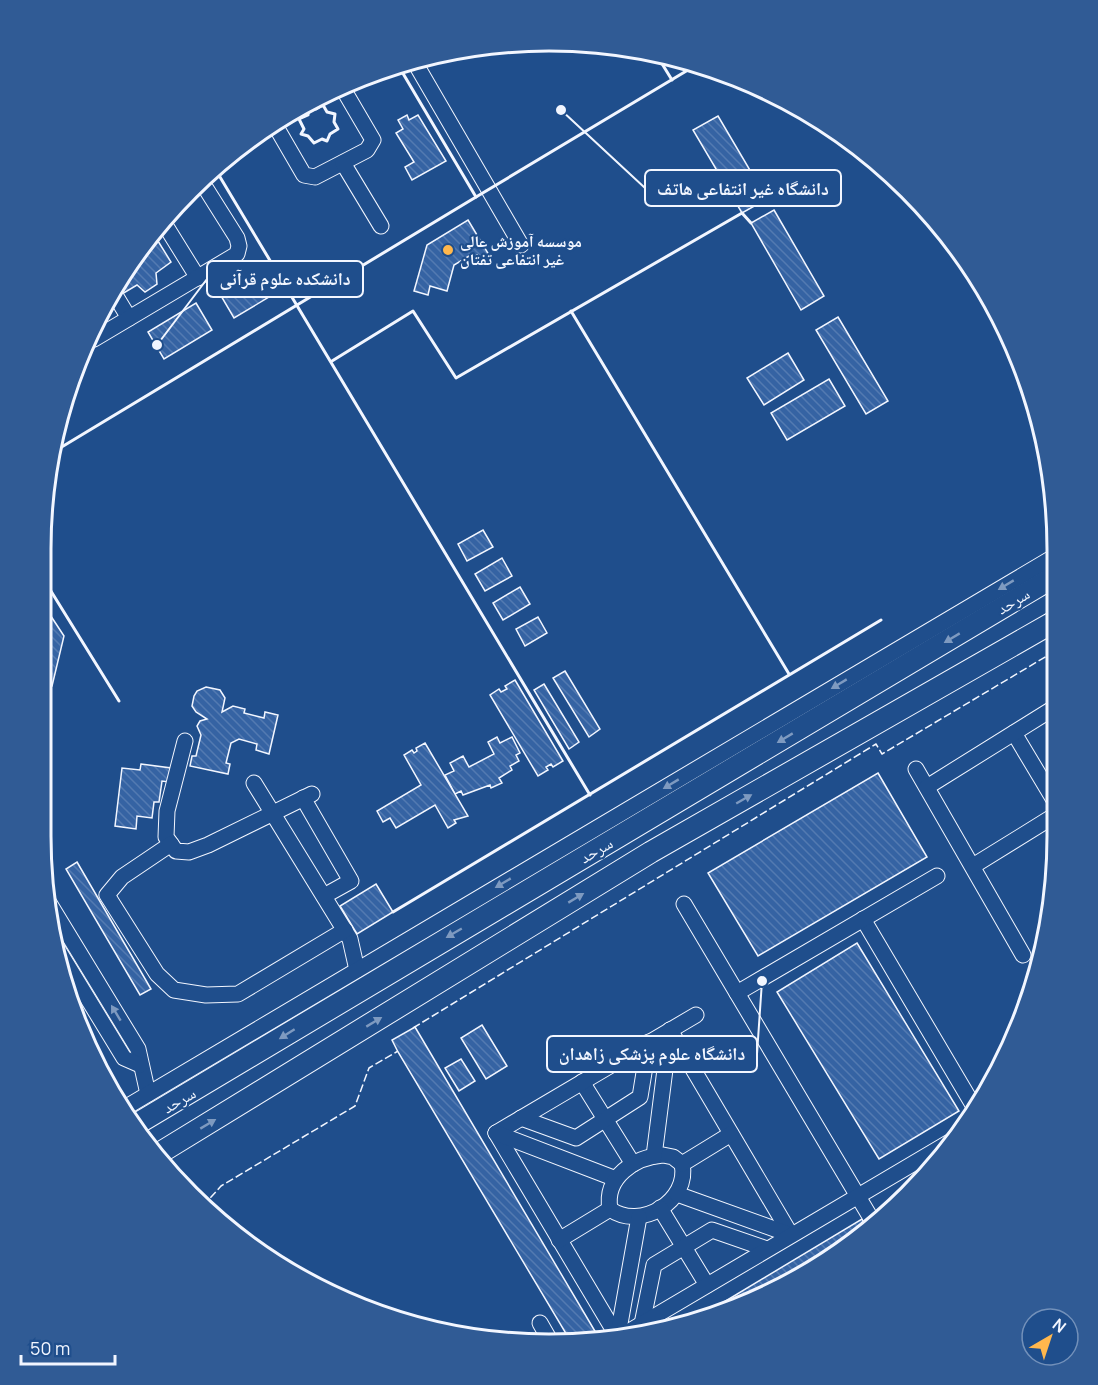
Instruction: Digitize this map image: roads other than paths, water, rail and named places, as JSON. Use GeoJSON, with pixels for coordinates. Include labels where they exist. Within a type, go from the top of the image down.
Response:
{"type":"FeatureCollection","features":[{"type":"Feature","properties":{"kind":"highway","name":"سرحد"},"geometry":{"type":"LineString","coordinates":[[141,1121],[1047,581]]}},
{"type":"Feature","properties":{"kind":"highway","name":"سرحد"},"geometry":{"type":"LineString","coordinates":[[164,1151],[651,852],[1047,626]]}},
{"type":"Feature","properties":{"kind":"street"},"geometry":{"type":"LineString","coordinates":[[418,68],[521,245]]}},
{"type":"Feature","properties":{"kind":"street"},"geometry":{"type":"LineString","coordinates":[[279,131],[304,174],[315,177],[367,150],[373,140],[346,94]]}},
{"type":"Feature","properties":{"kind":"street"},"geometry":{"type":"LineString","coordinates":[[343,163],[381,226]]}},
{"type":"Feature","properties":{"kind":"street"},"geometry":{"type":"LineString","coordinates":[[100,334],[237,254],[239,246],[237,238],[206,189]]}},
{"type":"Feature","properties":{"kind":"street"},"geometry":{"type":"LineString","coordinates":[[168,229],[198,278]]}},
{"type":"Feature","properties":{"kind":"street"},"geometry":{"type":"LineString","coordinates":[[118,300],[129,318]]}},
{"type":"Feature","properties":{"kind":"street"},"geometry":{"type":"LineString","coordinates":[[130,1105],[1047,560]]}},
{"type":"Feature","properties":{"kind":"street"},"geometry":{"type":"LineString","coordinates":[[927,787],[1047,712]]}},
{"type":"Feature","properties":{"kind":"street"},"geometry":{"type":"LineString","coordinates":[[1014,733],[1047,788]]}},
{"type":"Feature","properties":{"kind":"street"},"geometry":{"type":"LineString","coordinates":[[185,741],[167,811],[166,837],[176,851],[189,852],[208,845],[308,796],[351,881],[324,896]]}},
{"type":"Feature","properties":{"kind":"street"},"geometry":{"type":"LineString","coordinates":[[916,769],[1023,955]]}},
{"type":"Feature","properties":{"kind":"street"},"geometry":{"type":"LineString","coordinates":[[254,783],[350,939],[357,970]]}},
{"type":"Feature","properties":{"kind":"street"},"geometry":{"type":"LineString","coordinates":[[972,866],[1047,820]]}},
{"type":"Feature","properties":{"kind":"street"},"geometry":{"type":"LineString","coordinates":[[171,844],[122,877],[107,895],[157,974],[174,990],[206,995],[238,994],[345,930]]}},
{"type":"Feature","properties":{"kind":"street"},"geometry":{"type":"LineString","coordinates":[[737,993],[937,876]]}},
{"type":"Feature","properties":{"kind":"street"},"geometry":{"type":"LineString","coordinates":[[684,904],[870,1216]]}},
{"type":"Feature","properties":{"kind":"street"},"geometry":{"type":"LineString","coordinates":[[58,918],[138,1049],[148,1094]]}},
{"type":"Feature","properties":{"kind":"street"},"geometry":{"type":"LineString","coordinates":[[863,919],[970,1101]]}},
{"type":"Feature","properties":{"kind":"street"},"geometry":{"type":"LineString","coordinates":[[69,967],[124,1058],[140,1065]]}},
{"type":"Feature","properties":{"kind":"street"},"geometry":{"type":"LineString","coordinates":[[496,1132],[696,1015]]}},
{"type":"Feature","properties":{"kind":"street"},"geometry":{"type":"LineString","coordinates":[[670,1030],[791,1235]]}},
{"type":"Feature","properties":{"kind":"street"},"geometry":{"type":"LineString","coordinates":[[654,1156],[670,1030]]}},
{"type":"Feature","properties":{"kind":"street"},"geometry":{"type":"LineString","coordinates":[[521,1118],[576,1138],[640,1097],[649,1042]]}},
{"type":"Feature","properties":{"kind":"street"},"geometry":{"type":"LineString","coordinates":[[582,1082],[633,1164]]}},
{"type":"Feature","properties":{"kind":"street"},"geometry":{"type":"LineString","coordinates":[[496,1132],[616,1179]]}},
{"type":"Feature","properties":{"kind":"street"},"geometry":{"type":"LineString","coordinates":[[496,1132],[613,1330]]}},
{"type":"Feature","properties":{"kind":"street"},"geometry":{"type":"LineString","coordinates":[[682,1164],[731,1134]]}},
{"type":"Feature","properties":{"kind":"street"},"geometry":{"type":"LineString","coordinates":[[642,1324],[934,1151]]}},
{"type":"Feature","properties":{"kind":"street"},"geometry":{"type":"LineString","coordinates":[[654,1156],[674,1157],[682,1164],[684,1175],[677,1194],[660,1208],[639,1217],[619,1215],[610,1209],[608,1198],[616,1179],[633,1164],[654,1156]]}},
{"type":"Feature","properties":{"kind":"street"},"geometry":{"type":"LineString","coordinates":[[677,1194],[791,1235]]}},
{"type":"Feature","properties":{"kind":"street"},"geometry":{"type":"LineString","coordinates":[[660,1208],[707,1285]]}},
{"type":"Feature","properties":{"kind":"street"},"geometry":{"type":"LineString","coordinates":[[560,1240],[610,1209]]}},
{"type":"Feature","properties":{"kind":"street"},"geometry":{"type":"LineString","coordinates":[[618,1329],[639,1217]]}},
{"type":"Feature","properties":{"kind":"street"},"geometry":{"type":"LineString","coordinates":[[642,1324],[654,1265],[712,1230],[767,1250]]}},
{"type":"Feature","properties":{"kind":"street"},"geometry":{"type":"LineString","coordinates":[[540,1323],[546,1334]]}},
{"type":"Feature","properties":{"kind":"place","name":"دانشگاه غیر انتفاعی هاتف"},"geometry":{"type":"Point","coordinates":[561,110]}},
{"type":"Feature","properties":{"kind":"place","name":"موسسه آموزش عالی غیر انتفاعی تفتان"},"geometry":{"type":"Point","coordinates":[448,250]}},
{"type":"Feature","properties":{"kind":"place","name":"دانشکده علوم قرآنی"},"geometry":{"type":"Point","coordinates":[157,345]}},
{"type":"Feature","properties":{"kind":"place","name":"دانشگاه علوم پزشکی زاهدان"},"geometry":{"type":"Point","coordinates":[762,981]}}]}
